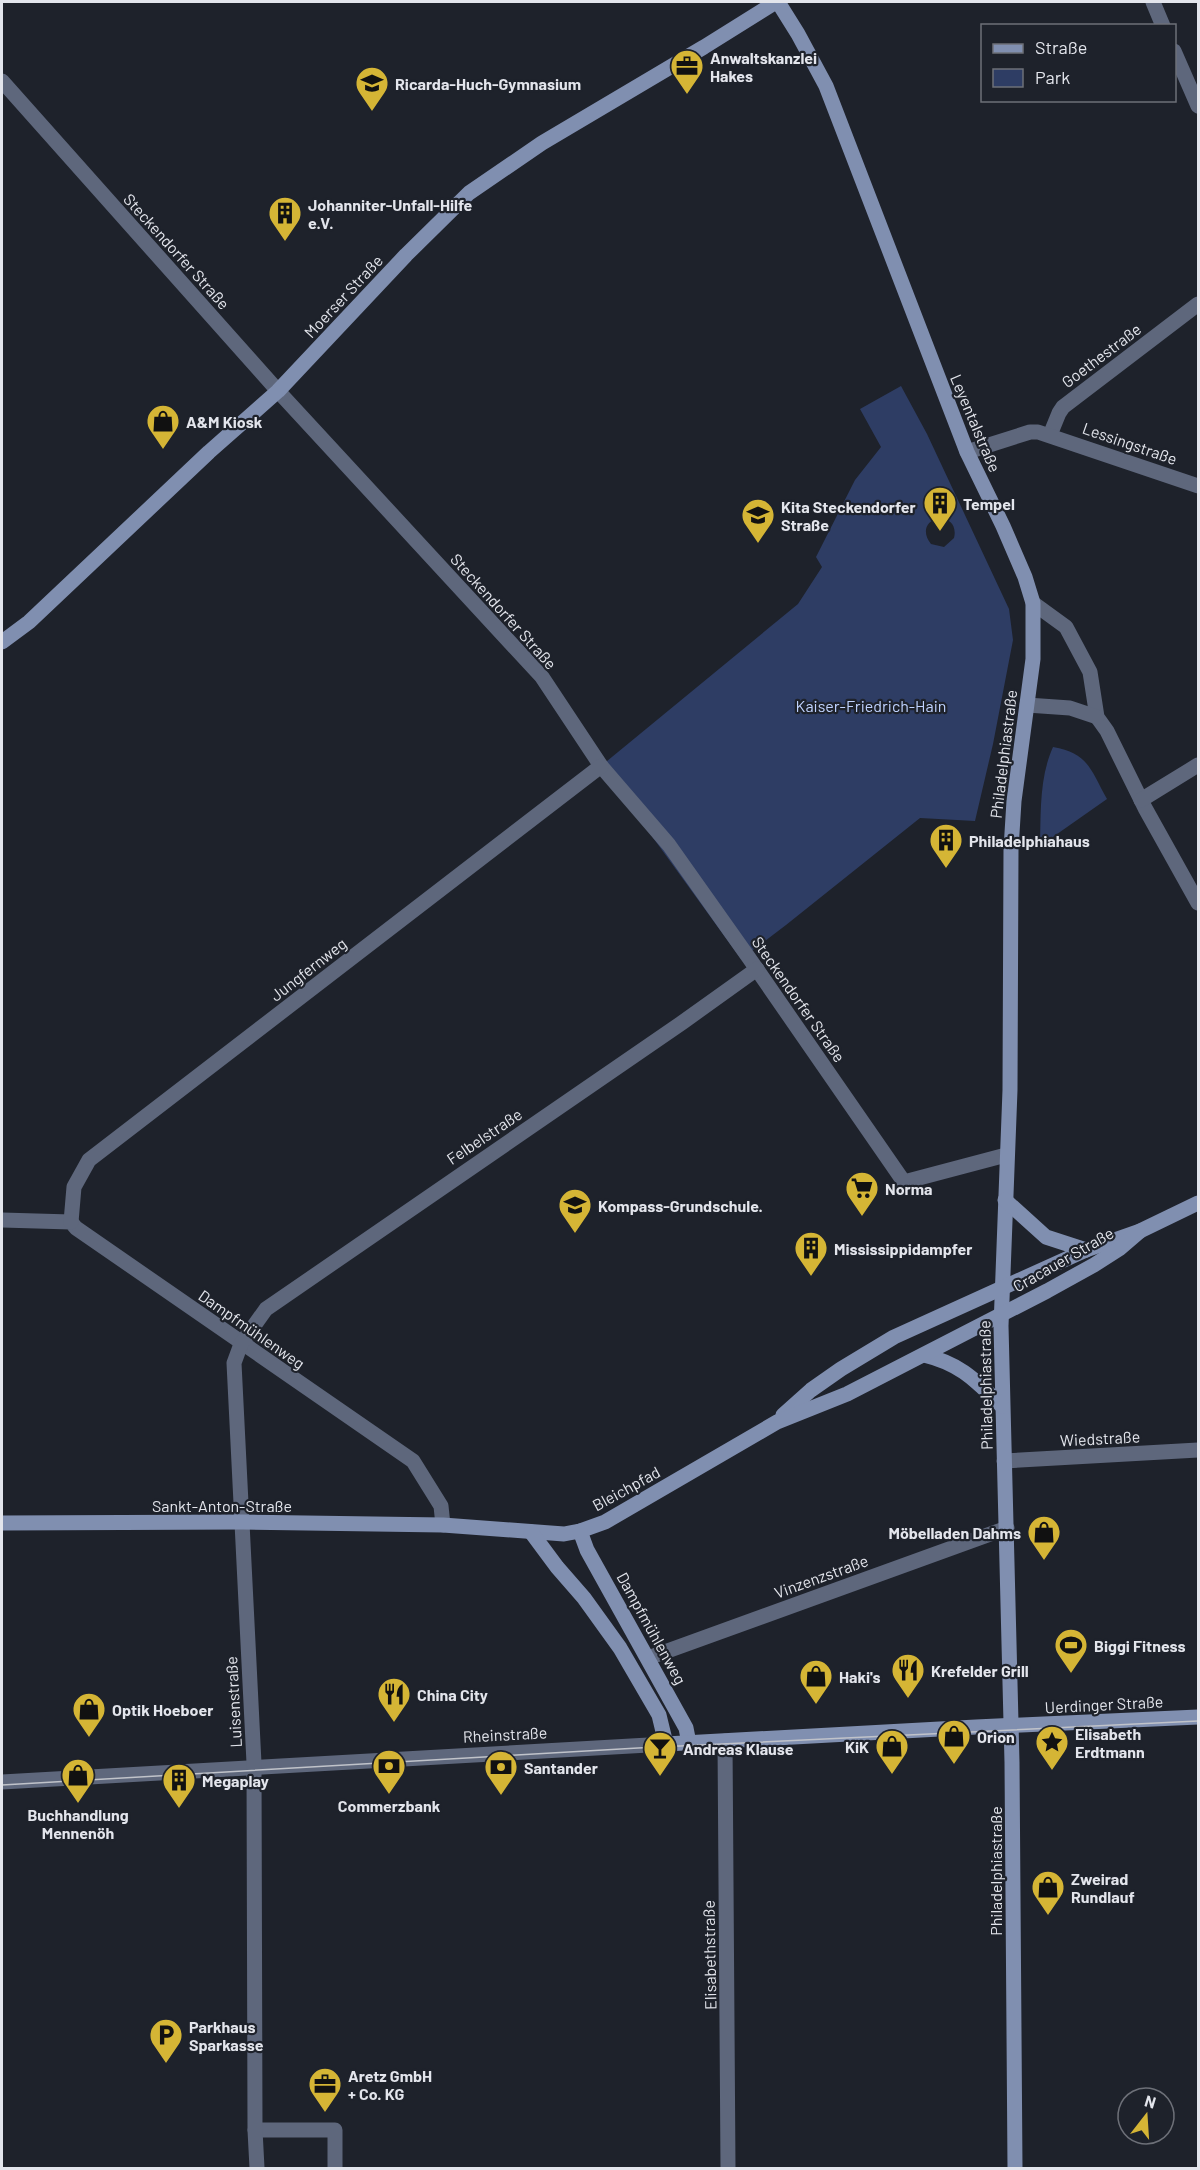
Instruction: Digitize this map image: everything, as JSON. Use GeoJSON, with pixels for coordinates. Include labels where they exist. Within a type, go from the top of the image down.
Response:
{"type":"FeatureCollection","features":[{"type":"Feature","properties":{"kind":"street","name":"Moerser Straße"},"geometry":{"type":"LineString","coordinates":[[2,642],[29,622],[209,452],[278,392],[406,255],[469,193],[542,143],[777,2]]}},
{"type":"Feature","properties":{"kind":"street","name":"Leyentalstraße"},"geometry":{"type":"LineString","coordinates":[[777,2],[798,34],[826,86],[967,452],[1003,526],[1025,577],[1033,603]]}},
{"type":"Feature","properties":{"kind":"street"},"geometry":{"type":"LineString","coordinates":[[1153,2],[1162,24]]}},
{"type":"Feature","properties":{"kind":"street"},"geometry":{"type":"LineString","coordinates":[[1176,56],[1198,106]]}},
{"type":"Feature","properties":{"kind":"street","name":"Steckendorfer Straße"},"geometry":{"type":"LineString","coordinates":[[2,81],[278,392],[542,676],[601,766],[669,845],[904,1182],[1006,1155]]}},
{"type":"Feature","properties":{"kind":"street","name":"Goethestraße"},"geometry":{"type":"LineString","coordinates":[[1050,435],[1063,406],[1198,304]]}},
{"type":"Feature","properties":{"kind":"street"},"geometry":{"type":"LineString","coordinates":[[967,452],[1029,432],[1050,435]]}},
{"type":"Feature","properties":{"kind":"street","name":"Lessingstraße"},"geometry":{"type":"LineString","coordinates":[[1050,435],[1198,486]]}},
{"type":"Feature","properties":{"kind":"street"},"geometry":{"type":"LineString","coordinates":[[1033,603],[1066,627],[1090,672],[1097,717],[1107,730],[1141,800],[1198,903]]}},
{"type":"Feature","properties":{"kind":"street","name":"Philadelphiastraße"},"geometry":{"type":"LineString","coordinates":[[1015,2169],[1011,1726],[1001,1315],[1010,1090],[1011,849],[1014,801],[1034,659],[1033,603]]}},
{"type":"Feature","properties":{"kind":"street"},"geometry":{"type":"LineString","coordinates":[[1027,705],[1070,708],[1097,717]]}},
{"type":"Feature","properties":{"kind":"street"},"geometry":{"type":"LineString","coordinates":[[1141,800],[1198,765]]}},
{"type":"Feature","properties":{"kind":"street","name":"Jungfernweg"},"geometry":{"type":"LineString","coordinates":[[71,1222],[74,1187],[89,1160],[601,766]]}},
{"type":"Feature","properties":{"kind":"street","name":"Felbelstraße"},"geometry":{"type":"LineString","coordinates":[[242,1344],[266,1309],[757,969]]}},
{"type":"Feature","properties":{"kind":"street"},"geometry":{"type":"LineString","coordinates":[[1005,1200],[1046,1237],[1086,1250]]}},
{"type":"Feature","properties":{"kind":"street","name":"Cracauer Straße"},"geometry":{"type":"LineString","coordinates":[[1002,1287],[1112,1239],[1140,1232],[1198,1203]]}},
{"type":"Feature","properties":{"kind":"street"},"geometry":{"type":"LineString","coordinates":[[2,1220],[71,1222]]}},
{"type":"Feature","properties":{"kind":"street","name":"Dampfmühlenweg"},"geometry":{"type":"LineString","coordinates":[[71,1222],[242,1344],[413,1461],[441,1506],[443,1525]]}},
{"type":"Feature","properties":{"kind":"street","name":"Cracauer Straße"},"geometry":{"type":"LineString","coordinates":[[1001,1315],[1094,1265],[1119,1250],[1140,1232]]}},
{"type":"Feature","properties":{"kind":"street","name":"Bleichpfad"},"geometry":{"type":"LineString","coordinates":[[777,1422],[811,1390],[858,1358],[903,1333],[1002,1287]]}},
{"type":"Feature","properties":{"kind":"street","name":"Bleichpfad"},"geometry":{"type":"LineString","coordinates":[[443,1525],[564,1534],[605,1522],[777,1422],[847,1394],[1001,1315]]}},
{"type":"Feature","properties":{"kind":"street","name":"Luisenstraße"},"geometry":{"type":"LineString","coordinates":[[242,1344],[234,1363],[254,1767],[257,2169]]}},
{"type":"Feature","properties":{"kind":"street"},"geometry":{"type":"LineString","coordinates":[[924,1355],[944,1360],[961,1369],[1002,1406]]}},
{"type":"Feature","properties":{"kind":"street","name":"Wiedstraße"},"geometry":{"type":"LineString","coordinates":[[1004,1461],[1198,1450]]}},
{"type":"Feature","properties":{"kind":"street","name":"Sankt-Anton-Straße"},"geometry":{"type":"LineString","coordinates":[[2,1523],[243,1522],[443,1525]]}},
{"type":"Feature","properties":{"kind":"street","name":"Vinzenzstraße"},"geometry":{"type":"LineString","coordinates":[[648,1658],[1007,1528]]}},
{"type":"Feature","properties":{"kind":"street","name":"Dampfmühlenweg"},"geometry":{"type":"LineString","coordinates":[[579,1531],[587,1550],[686,1728],[689,1743]]}},
{"type":"Feature","properties":{"kind":"street"},"geometry":{"type":"LineString","coordinates":[[531,1532],[584,1598],[620,1648],[659,1715],[666,1744]]}},
{"type":"Feature","properties":{"kind":"street","name":"Uerdinger Straße"},"geometry":{"type":"LineString","coordinates":[[1011,1726],[1198,1717]]}},
{"type":"Feature","properties":{"kind":"street","name":"Rheinstraße"},"geometry":{"type":"LineString","coordinates":[[2,1782],[1011,1726]]}},
{"type":"Feature","properties":{"kind":"street","name":"Elisabethstraße"},"geometry":{"type":"LineString","coordinates":[[725,1741],[728,2169]]}},
{"type":"Feature","properties":{"kind":"street"},"geometry":{"type":"LineString","coordinates":[[255,2130],[335,2130],[335,2169]]}},
{"type":"Feature","properties":{"kind":"green space","name":"Kaiser-Friedrich-Hain"},"geometry":{"type":"Polygon","coordinates":[[[901,386],[927,434],[1009,609],[1013,640],[993,744],[975,821],[920,818],[741,959],[601,766],[798,604],[822,567],[816,557],[855,480],[881,447],[860,409],[901,386]],[[939,518],[928,525],[926,536],[931,544],[944,547],[954,538],[955,534],[952,523],[939,518]]]}},
{"type":"Feature","properties":{"kind":"green space"},"geometry":{"type":"Polygon","coordinates":[[[1053,747],[1065,750],[1082,759],[1088,765],[1107,799],[1040,846],[1043,784],[1053,747]]]}},
{"type":"Feature","properties":{"kind":"tram line"},"geometry":{"type":"LineString","coordinates":[[2,1785],[638,1748],[1198,1721]]}},
{"type":"Feature","properties":{"kind":"place","name":"Anwaltskanzlei Hakes"},"geometry":{"type":"Point","coordinates":[687,95]}},
{"type":"Feature","properties":{"kind":"place","name":"Ricarda-Huch-Gymnasium"},"geometry":{"type":"Point","coordinates":[372,112]}},
{"type":"Feature","properties":{"kind":"place","name":"Johanniter-Unfall-Hilfe e.V."},"geometry":{"type":"Point","coordinates":[285,242]}},
{"type":"Feature","properties":{"kind":"place","name":"A&M Kiosk"},"geometry":{"type":"Point","coordinates":[163,450]}},
{"type":"Feature","properties":{"kind":"place","name":"Tempel"},"geometry":{"type":"Point","coordinates":[940,532]}},
{"type":"Feature","properties":{"kind":"place","name":"Kita Steckendorfer Straße"},"geometry":{"type":"Point","coordinates":[758,544]}},
{"type":"Feature","properties":{"kind":"place","name":"Philadelphiahaus"},"geometry":{"type":"Point","coordinates":[946,869]}},
{"type":"Feature","properties":{"kind":"place","name":"Norma"},"geometry":{"type":"Point","coordinates":[862,1217]}},
{"type":"Feature","properties":{"kind":"place","name":"Kompass-Grundschule."},"geometry":{"type":"Point","coordinates":[575,1234]}},
{"type":"Feature","properties":{"kind":"place","name":"Mississippidampfer"},"geometry":{"type":"Point","coordinates":[811,1277]}},
{"type":"Feature","properties":{"kind":"place","name":"Möbelladen Dahms"},"geometry":{"type":"Point","coordinates":[1044,1561]}},
{"type":"Feature","properties":{"kind":"place","name":"Biggi Fitness"},"geometry":{"type":"Point","coordinates":[1071,1674]}},
{"type":"Feature","properties":{"kind":"place","name":"Krefelder Grill"},"geometry":{"type":"Point","coordinates":[908,1699]}},
{"type":"Feature","properties":{"kind":"place","name":"Haki's"},"geometry":{"type":"Point","coordinates":[816,1705]}},
{"type":"Feature","properties":{"kind":"place","name":"China City"},"geometry":{"type":"Point","coordinates":[394,1723]}},
{"type":"Feature","properties":{"kind":"place","name":"Optik Hoeboer"},"geometry":{"type":"Point","coordinates":[89,1738]}},
{"type":"Feature","properties":{"kind":"place","name":"Orion"},"geometry":{"type":"Point","coordinates":[954,1765]}},
{"type":"Feature","properties":{"kind":"place","name":"Elisabeth Erdtmann"},"geometry":{"type":"Point","coordinates":[1052,1771]}},
{"type":"Feature","properties":{"kind":"place","name":"KiK"},"geometry":{"type":"Point","coordinates":[892,1775]}},
{"type":"Feature","properties":{"kind":"place","name":"Andreas Klause"},"geometry":{"type":"Point","coordinates":[660,1777]}},
{"type":"Feature","properties":{"kind":"place","name":"Commerzbank"},"geometry":{"type":"Point","coordinates":[389,1795]}},
{"type":"Feature","properties":{"kind":"place","name":"Santander"},"geometry":{"type":"Point","coordinates":[501,1796]}},
{"type":"Feature","properties":{"kind":"place","name":"Buchhandlung Mennenöh"},"geometry":{"type":"Point","coordinates":[78,1804]}},
{"type":"Feature","properties":{"kind":"place","name":"Megaplay"},"geometry":{"type":"Point","coordinates":[179,1809]}},
{"type":"Feature","properties":{"kind":"place","name":"Zweirad Rundlauf"},"geometry":{"type":"Point","coordinates":[1048,1916]}},
{"type":"Feature","properties":{"kind":"place","name":"Parkhaus Sparkasse"},"geometry":{"type":"Point","coordinates":[166,2064]}},
{"type":"Feature","properties":{"kind":"place","name":"Aretz GmbH + Co. KG"},"geometry":{"type":"Point","coordinates":[325,2113]}}]}
